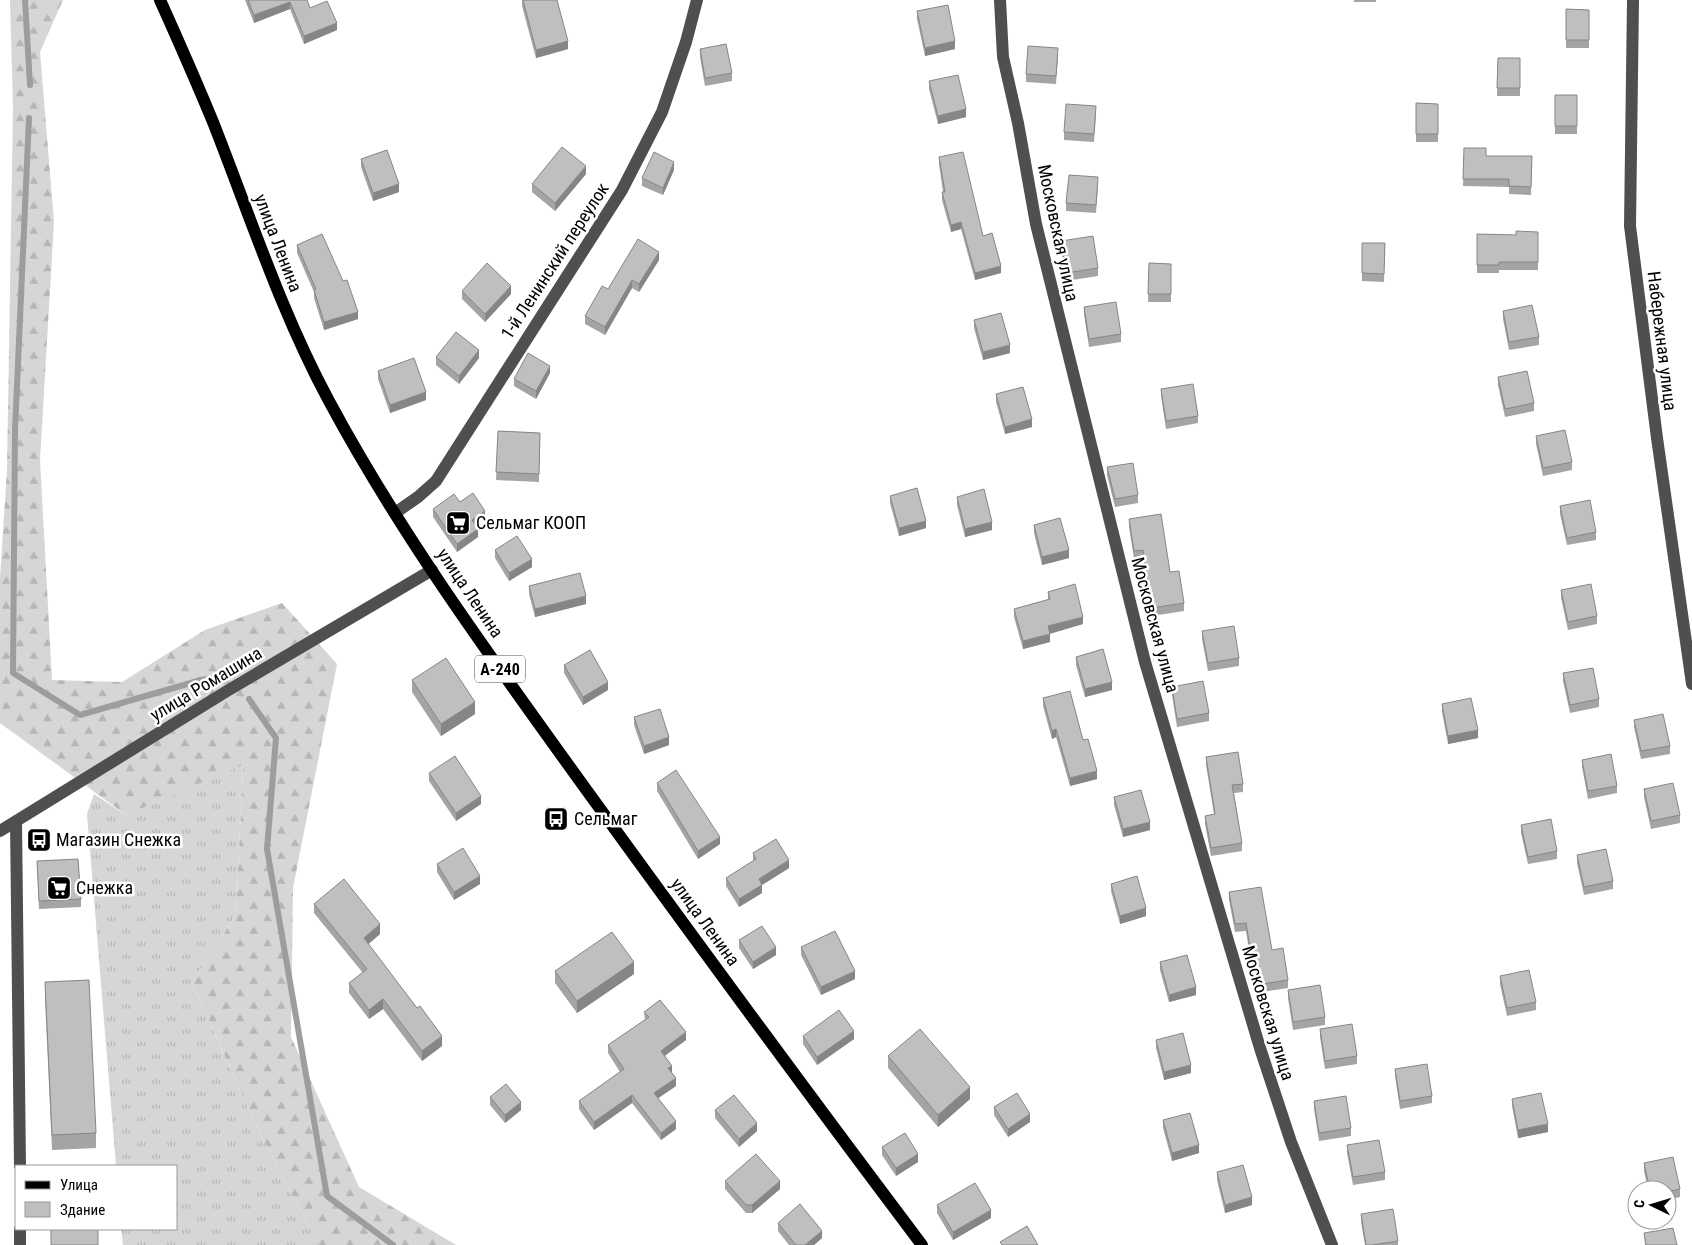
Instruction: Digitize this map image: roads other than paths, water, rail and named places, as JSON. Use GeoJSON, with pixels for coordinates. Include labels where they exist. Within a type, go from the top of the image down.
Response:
{"type":"FeatureCollection","features":[{"type":"Feature","properties":{"kind":"main road","name":"улица Ленина"},"geometry":{"type":"LineString","coordinates":[[160,0],[212,120],[283,307],[306,359],[340,422],[395,513],[432,570],[608,820],[922,1245]]}},
{"type":"Feature","properties":{"kind":"street","name":"1-й Ленинский переулок"},"geometry":{"type":"LineString","coordinates":[[395,513],[418,497],[436,481],[622,190],[662,112],[686,42],[697,0]]}},
{"type":"Feature","properties":{"kind":"street","name":"Московская улица"},"geometry":{"type":"LineString","coordinates":[[1000,0],[1003,58],[1018,123],[1036,224],[1145,662],[1260,1048],[1291,1142],[1332,1245]]}},
{"type":"Feature","properties":{"kind":"street","name":"Набережная улица"},"geometry":{"type":"LineString","coordinates":[[1633,0],[1630,226],[1657,438],[1692,684]]}},
{"type":"Feature","properties":{"kind":"street","name":"улица Ромашина"},"geometry":{"type":"LineString","coordinates":[[0,831],[227,691],[432,570]]}},
{"type":"Feature","properties":{"kind":"street"},"geometry":{"type":"LineString","coordinates":[[16,821],[20,1165]]}},
{"type":"Feature","properties":{"kind":"street"},"geometry":{"type":"LineString","coordinates":[[20,1230],[20,1245]]}},
{"type":"Feature","properties":{"kind":"waterway"},"geometry":{"type":"LineString","coordinates":[[25,0],[30,85]]}},
{"type":"Feature","properties":{"kind":"waterway"},"geometry":{"type":"LineString","coordinates":[[29,118],[15,430],[13,673],[80,715],[201,680],[232,675]]}},
{"type":"Feature","properties":{"kind":"waterway"},"geometry":{"type":"LineString","coordinates":[[249,699],[276,738],[267,849],[327,1196],[393,1245]]}},
{"type":"Feature","properties":{"kind":"place","name":"Сельмаг КООП"},"geometry":{"type":"Point","coordinates":[458,523]}},
{"type":"Feature","properties":{"kind":"place","name":"Сельмаг"},"geometry":{"type":"Point","coordinates":[556,819]}},
{"type":"Feature","properties":{"kind":"place","name":"Магазин Снежка"},"geometry":{"type":"Point","coordinates":[39,840]}},
{"type":"Feature","properties":{"kind":"place","name":"Снежка"},"geometry":{"type":"Point","coordinates":[59,888]}}]}
